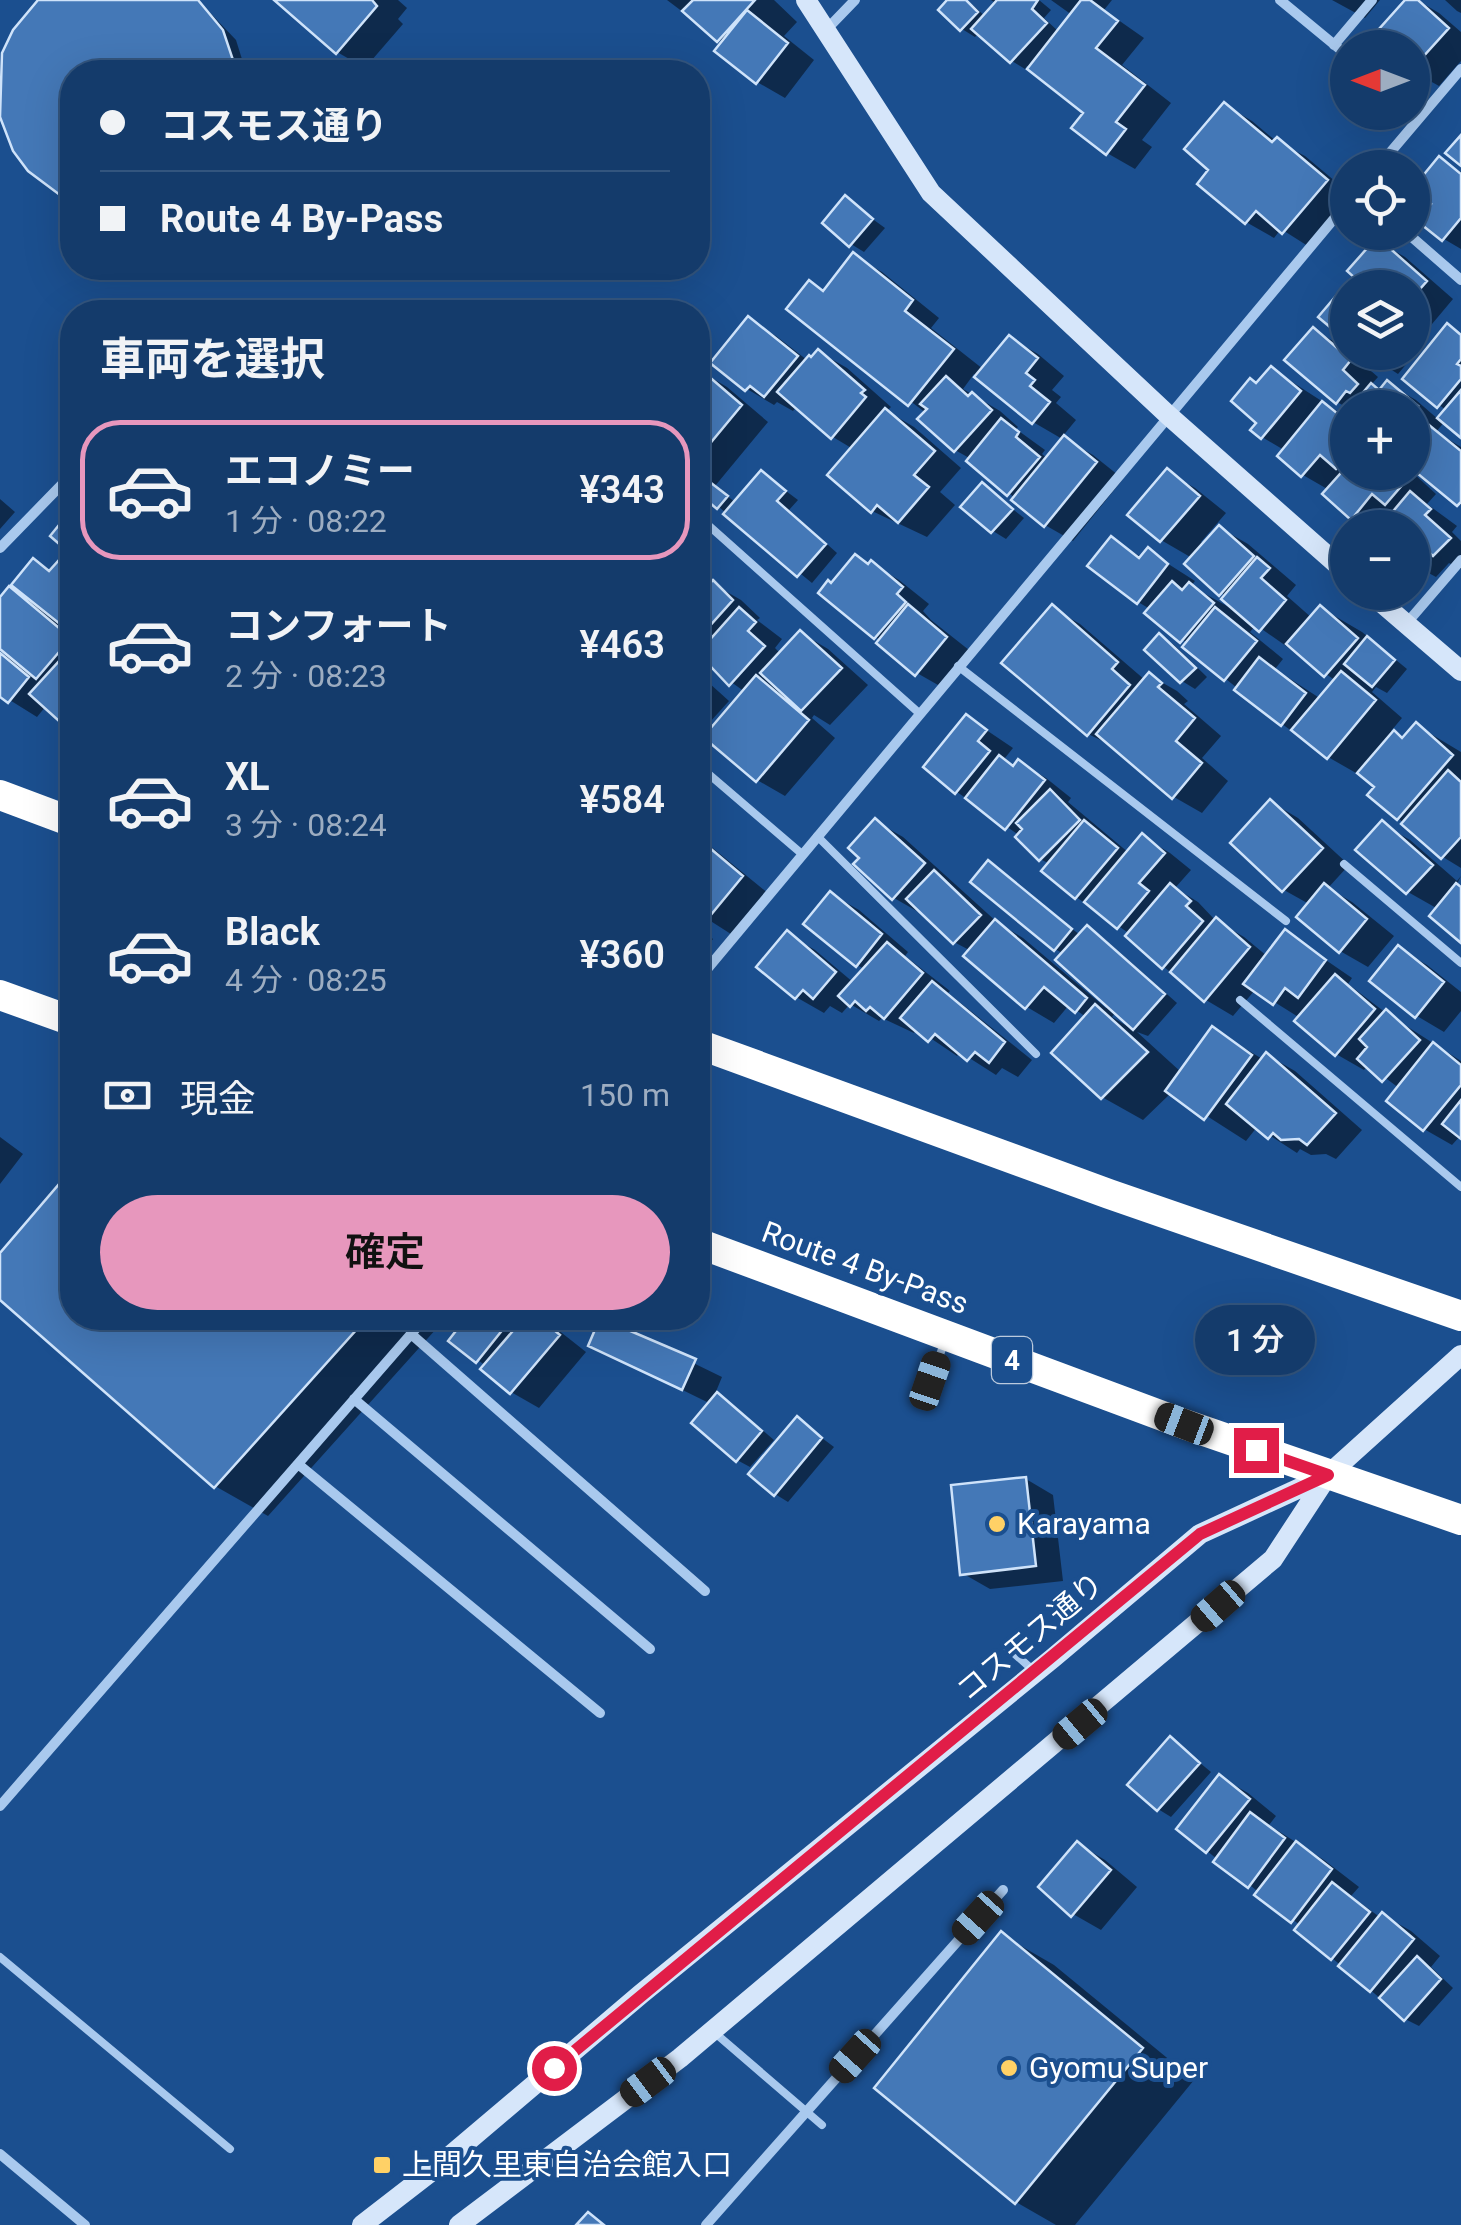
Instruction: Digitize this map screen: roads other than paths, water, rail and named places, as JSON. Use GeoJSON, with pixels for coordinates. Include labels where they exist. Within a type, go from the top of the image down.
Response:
{"type":"FeatureCollection","features":[{"type":"Feature","properties":{"kind":"highway"},"geometry":{"type":"LineString","coordinates":[[0,795],[60,818]]}},
{"type":"Feature","properties":{"kind":"highway"},"geometry":{"type":"LineString","coordinates":[[0,994],[60,1016]]}},
{"type":"Feature","properties":{"kind":"highway"},"geometry":{"type":"LineString","coordinates":[[710,1048],[1109,1194],[1461,1316]]}},
{"type":"Feature","properties":{"kind":"highway","name":"Route 4 By-Pass"},"geometry":{"type":"LineString","coordinates":[[710,1248],[1461,1520]]}},
{"type":"Feature","properties":{"kind":"street"},"geometry":{"type":"LineString","coordinates":[[806,0],[932,194],[1168,415],[1330,558]]}},
{"type":"Feature","properties":{"kind":"street"},"geometry":{"type":"LineString","coordinates":[[827,29],[854,0]]}},
{"type":"Feature","properties":{"kind":"street"},"geometry":{"type":"LineString","coordinates":[[1280,0],[1330,42]]}},
{"type":"Feature","properties":{"kind":"street"},"geometry":{"type":"LineString","coordinates":[[1347,30],[1372,0]]}},
{"type":"Feature","properties":{"kind":"street"},"geometry":{"type":"LineString","coordinates":[[1430,99],[1461,69]]}},
{"type":"Feature","properties":{"kind":"street"},"geometry":{"type":"LineString","coordinates":[[710,965],[1330,223]]}},
{"type":"Feature","properties":{"kind":"street"},"geometry":{"type":"LineString","coordinates":[[1427,250],[1461,280]]}},
{"type":"Feature","properties":{"kind":"street"},"geometry":{"type":"LineString","coordinates":[[0,548],[60,486]]}},
{"type":"Feature","properties":{"kind":"street"},"geometry":{"type":"LineString","coordinates":[[1406,625],[1461,560]]}},
{"type":"Feature","properties":{"kind":"street"},"geometry":{"type":"LineString","coordinates":[[1389,610],[1461,671]]}},
{"type":"Feature","properties":{"kind":"street"},"geometry":{"type":"LineString","coordinates":[[0,1806],[414,1330]]}},
{"type":"Feature","properties":{"kind":"street"},"geometry":{"type":"LineString","coordinates":[[411,1334],[706,1591]]}},
{"type":"Feature","properties":{"kind":"street"},"geometry":{"type":"LineString","coordinates":[[459,2225],[713,2030],[1273,1559],[1328,1475],[1461,1355]]}},
{"type":"Feature","properties":{"kind":"street"},"geometry":{"type":"LineString","coordinates":[[354,1399],[650,1649]]}},
{"type":"Feature","properties":{"kind":"street"},"geometry":{"type":"LineString","coordinates":[[298,1464],[600,1713]]}},
{"type":"Feature","properties":{"kind":"street","name":"コスモス通り"},"geometry":{"type":"LineString","coordinates":[[362,2225],[1200,1534],[1328,1475]]}},
{"type":"Feature","properties":{"kind":"street"},"geometry":{"type":"LineString","coordinates":[[706,2225],[1003,1890]]}},
{"type":"Feature","properties":{"kind":"street"},"geometry":{"type":"LineString","coordinates":[[0,2154],[85,2225]]}},
{"type":"Feature","properties":{"kind":"lane"},"geometry":{"type":"LineString","coordinates":[[710,527],[919,713]]}},
{"type":"Feature","properties":{"kind":"lane"},"geometry":{"type":"LineString","coordinates":[[958,666],[1286,921]]}},
{"type":"Feature","properties":{"kind":"lane"},"geometry":{"type":"LineString","coordinates":[[710,776],[802,854]]}},
{"type":"Feature","properties":{"kind":"lane"},"geometry":{"type":"LineString","coordinates":[[817,836],[1036,1054]]}},
{"type":"Feature","properties":{"kind":"lane"},"geometry":{"type":"LineString","coordinates":[[1344,864],[1461,963]]}},
{"type":"Feature","properties":{"kind":"lane"},"geometry":{"type":"LineString","coordinates":[[1240,1000],[1461,1187]]}},
{"type":"Feature","properties":{"kind":"lane"},"geometry":{"type":"LineString","coordinates":[[930,1381],[946,1335]]}},
{"type":"Feature","properties":{"kind":"lane"},"geometry":{"type":"LineString","coordinates":[[1007,1647],[1036,1672]]}},
{"type":"Feature","properties":{"kind":"lane"},"geometry":{"type":"LineString","coordinates":[[0,1957],[230,2150]]}},
{"type":"Feature","properties":{"kind":"lane"},"geometry":{"type":"LineString","coordinates":[[713,2030],[822,2125]]}},
{"type":"Feature","properties":{"kind":"place","name":"Karayama"},"geometry":{"type":"Point","coordinates":[997,1524]}},
{"type":"Feature","properties":{"kind":"place","name":"Gyomu Super"},"geometry":{"type":"Point","coordinates":[1009,2068]}},
{"type":"Feature","properties":{"kind":"place","name":"上間久里東自治会館入口"},"geometry":{"type":"Point","coordinates":[382,2165]}}]}
